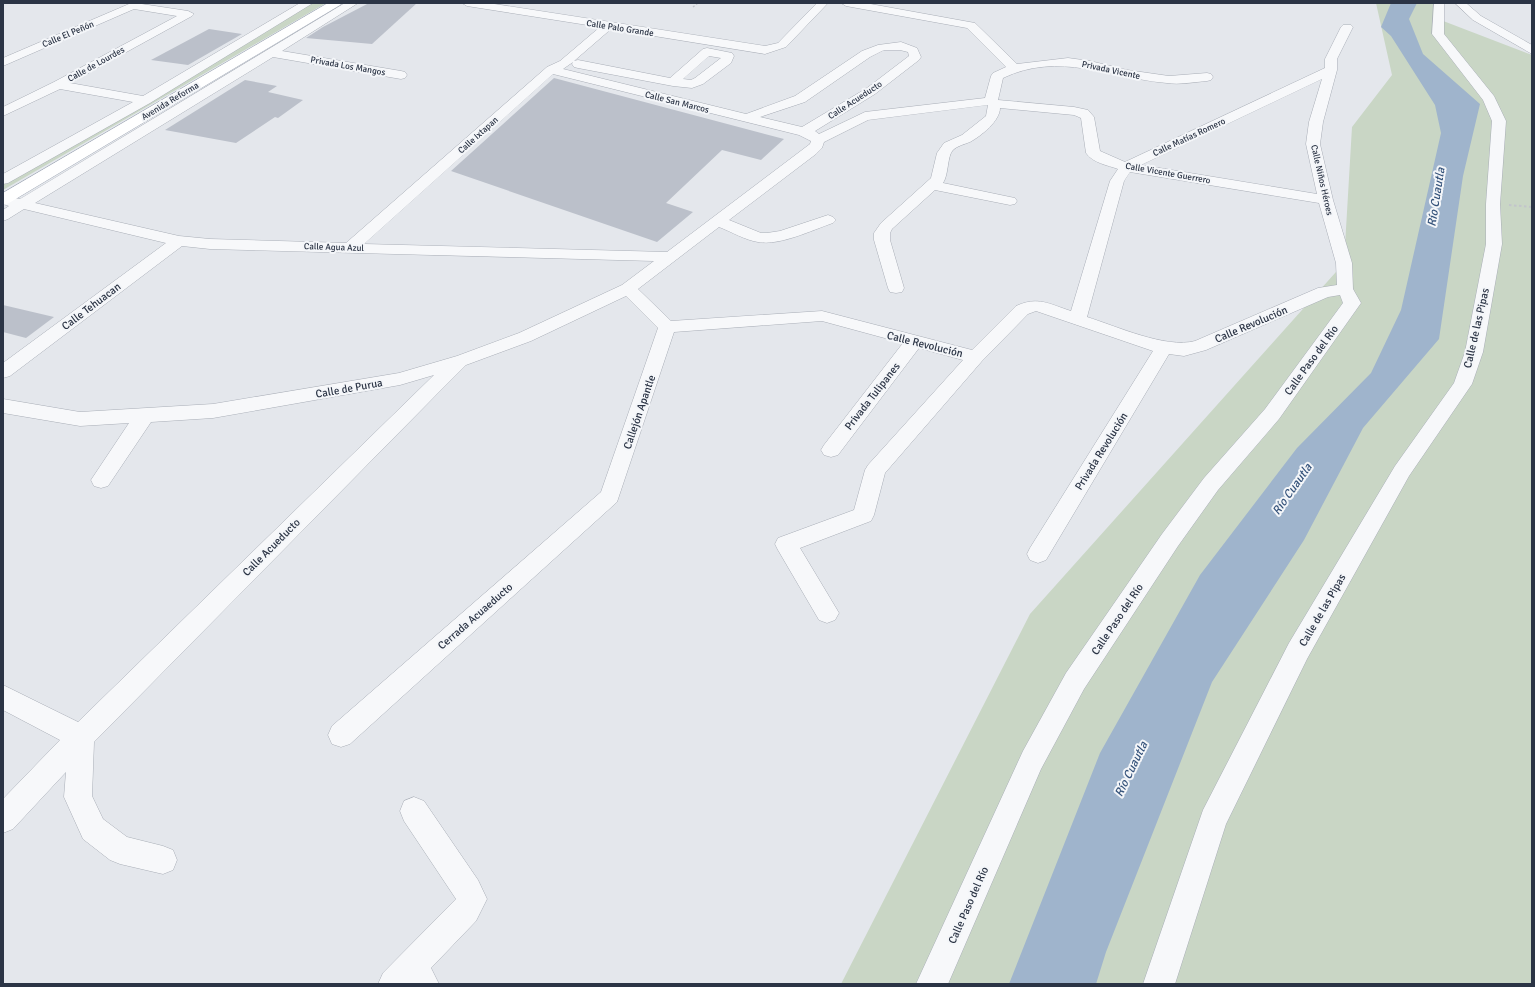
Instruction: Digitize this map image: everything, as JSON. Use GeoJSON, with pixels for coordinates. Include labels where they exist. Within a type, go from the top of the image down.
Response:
{"type":"FeatureCollection","features":[{"type":"Feature","properties":{"kind":"main road","name":"Avenida Reforma"},"geometry":{"type":"LineString","coordinates":[[3,190],[326,3]]}},
{"type":"Feature","properties":{"kind":"main road","name":"Avenida Reforma"},"geometry":{"type":"LineString","coordinates":[[3,200],[336,3]]}},
{"type":"Feature","properties":{"kind":"street"},"geometry":{"type":"LineString","coordinates":[[3,216],[353,3]]}},
{"type":"Feature","properties":{"kind":"street","name":"Calle Palo Grande"},"geometry":{"type":"LineString","coordinates":[[468,3],[759,49],[772,49],[782,45],[823,3]]}},
{"type":"Feature","properties":{"kind":"street"},"geometry":{"type":"LineString","coordinates":[[846,3],[971,25],[1014,68],[997,76],[992,118],[967,138],[949,146],[944,153],[942,168],[938,180],[886,226],[882,232],[882,240],[896,288]]}},
{"type":"Feature","properties":{"kind":"street","name":"Calle de las Pipas"},"geometry":{"type":"LineString","coordinates":[[1159,984],[1214,820],[1298,651],[1402,471],[1463,384],[1474,352],[1494,244],[1493,204],[1499,121],[1489,100],[1438,34],[1439,3]]}},
{"type":"Feature","properties":{"kind":"street"},"geometry":{"type":"LineString","coordinates":[[1460,3],[1477,18],[1532,50]]}},
{"type":"Feature","properties":{"kind":"street"},"geometry":{"type":"LineString","coordinates":[[284,4],[305,5]]}},
{"type":"Feature","properties":{"kind":"street"},"geometry":{"type":"LineString","coordinates":[[3,180],[145,100],[305,5]]}},
{"type":"Feature","properties":{"kind":"street","name":"Calle El Peñón"},"geometry":{"type":"LineString","coordinates":[[6,58],[133,6],[188,14]]}},
{"type":"Feature","properties":{"kind":"street","name":"Calle de Lourdes"},"geometry":{"type":"LineString","coordinates":[[3,112],[58,85],[188,14]]}},
{"type":"Feature","properties":{"kind":"street","name":"Calle Ixtapan"},"geometry":{"type":"LineString","coordinates":[[351,247],[551,70],[564,64],[608,26]]}},
{"type":"Feature","properties":{"kind":"street","name":"Calle Niños Héroes"},"geometry":{"type":"LineString","coordinates":[[1345,289],[1344,263],[1326,200],[1313,144],[1316,122],[1331,70],[1331,59],[1347,27]]}},
{"type":"Feature","properties":{"kind":"street","name":"Calle Acueducto"},"geometry":{"type":"LineString","coordinates":[[745,118],[800,99],[866,54],[882,47],[901,46],[913,50],[914,57],[871,91],[804,132]]}},
{"type":"Feature","properties":{"kind":"street","name":"Privada Los Mangos"},"geometry":{"type":"LineString","coordinates":[[272,53],[401,75],[389,84]]}},
{"type":"Feature","properties":{"kind":"street","name":"Privada Vicente"},"geometry":{"type":"LineString","coordinates":[[1014,68],[1039,64],[1073,63],[1090,65],[1127,74],[1169,80],[1207,77]]}},
{"type":"Feature","properties":{"kind":"street"},"geometry":{"type":"LineString","coordinates":[[564,64],[578,64],[673,82]]}},
{"type":"Feature","properties":{"kind":"street","name":"Calle San Marcos"},"geometry":{"type":"LineString","coordinates":[[551,70],[804,132]]}},
{"type":"Feature","properties":{"kind":"street","name":"Calle Matías Romero"},"geometry":{"type":"LineString","coordinates":[[1126,167],[1331,70]]}},
{"type":"Feature","properties":{"kind":"street"},"geometry":{"type":"LineString","coordinates":[[58,85],[145,100]]}},
{"type":"Feature","properties":{"kind":"street"},"geometry":{"type":"LineString","coordinates":[[669,257],[811,151],[817,145],[818,140],[865,116],[993,103]]}},
{"type":"Feature","properties":{"kind":"street","name":"Calle Vicente Guerrero"},"geometry":{"type":"LineString","coordinates":[[993,103],[1083,113],[1087,117],[1093,153],[1098,157],[1126,167],[1326,200]]}},
{"type":"Feature","properties":{"kind":"street"},"geometry":{"type":"LineString","coordinates":[[804,132],[812,135],[818,140]]}},
{"type":"Feature","properties":{"kind":"street"},"geometry":{"type":"LineString","coordinates":[[1078,318],[1117,181],[1126,167]]}},
{"type":"Feature","properties":{"kind":"street"},"geometry":{"type":"LineString","coordinates":[[933,185],[1010,201]]}},
{"type":"Feature","properties":{"kind":"street","name":"Calle Agua Azul"},"geometry":{"type":"LineString","coordinates":[[3,200],[179,241],[210,244],[669,257]]}},
{"type":"Feature","properties":{"kind":"street"},"geometry":{"type":"LineString","coordinates":[[717,221],[759,238],[766,238],[779,236],[828,220]]}},
{"type":"Feature","properties":{"kind":"street","name":"Calle Tehuacan"},"geometry":{"type":"LineString","coordinates":[[3,372],[179,241]]}},
{"type":"Feature","properties":{"kind":"street","name":"Calle de Purua"},"geometry":{"type":"LineString","coordinates":[[3,406],[80,419],[213,412],[400,380],[463,360],[526,337],[628,290],[669,257]]}},
{"type":"Feature","properties":{"kind":"street","name":"Calle Revolución"},"geometry":{"type":"LineString","coordinates":[[667,328],[822,316],[914,342],[976,357],[1025,307],[1037,306],[1078,318],[1164,348],[1184,350],[1200,346],[1324,292],[1345,289]]}},
{"type":"Feature","properties":{"kind":"street","name":"Calle Paso del Río"},"geometry":{"type":"LineString","coordinates":[[932,984],[1032,760],[1075,681],[1170,540],[1211,484],[1272,414],[1352,303],[1345,289]]}},
{"type":"Feature","properties":{"kind":"street"},"geometry":{"type":"LineString","coordinates":[[628,290],[667,328]]}},
{"type":"Feature","properties":{"kind":"street","name":"Callejón Apantle"},"geometry":{"type":"LineString","coordinates":[[610,496],[667,328]]}},
{"type":"Feature","properties":{"kind":"street","name":"Privada Tulipanes"},"geometry":{"type":"LineString","coordinates":[[831,450],[914,342]]}},
{"type":"Feature","properties":{"kind":"street","name":"Privada Revolución"},"geometry":{"type":"LineString","coordinates":[[1038,554],[1164,348]]}},
{"type":"Feature","properties":{"kind":"street"},"geometry":{"type":"LineString","coordinates":[[827,613],[786,544],[863,515],[875,470],[976,357]]}},
{"type":"Feature","properties":{"kind":"street","name":"Calle Acueducto"},"geometry":{"type":"LineString","coordinates":[[3,818],[81,737],[425,394],[463,360]]}},
{"type":"Feature","properties":{"kind":"street"},"geometry":{"type":"LineString","coordinates":[[101,480],[145,415]]}},
{"type":"Feature","properties":{"kind":"street","name":"Cerrada Acuaeducto"},"geometry":{"type":"LineString","coordinates":[[341,735],[610,496]]}},
{"type":"Feature","properties":{"kind":"street"},"geometry":{"type":"LineString","coordinates":[[3,697],[81,737],[78,797],[93,829],[120,850],[163,860]]}},
{"type":"Feature","properties":{"kind":"street"},"geometry":{"type":"LineString","coordinates":[[410,978],[466,911],[472,899],[468,890],[414,811]]}},
{"type":"Feature","properties":{"kind":"path"},"geometry":{"type":"LineString","coordinates":[[693,7],[698,3]]}},
{"type":"Feature","properties":{"kind":"green space"},"geometry":{"type":"Polygon","coordinates":[[[308,3],[326,3],[3,190],[3,180],[308,3]]]}},
{"type":"Feature","properties":{"kind":"green space"},"geometry":{"type":"Polygon","coordinates":[[[1376,3],[1441,3],[1438,19],[1532,55],[1532,984],[841,984],[1030,614],[1344,263],[1352,127],[1392,75],[1376,3]]]}},
{"type":"Feature","properties":{"kind":"water","name":"Río Cuautla"},"geometry":{"type":"Polygon","coordinates":[[[1391,3],[1417,3],[1409,19],[1423,54],[1480,104],[1463,176],[1439,339],[1363,428],[1304,540],[1212,682],[1106,952],[1096,984],[1009,984],[1100,753],[1200,575],[1297,448],[1371,373],[1401,310],[1441,133],[1435,105],[1391,36],[1381,27],[1391,3]]]}},
{"type":"Feature","properties":{"kind":"building"},"geometry":{"type":"Polygon","coordinates":[[[369,3],[417,3],[372,44],[306,38],[323,27],[369,3]]]}},
{"type":"Feature","properties":{"kind":"building"},"geometry":{"type":"Polygon","coordinates":[[[209,29],[242,34],[188,65],[151,60],[209,29]]]}},
{"type":"Feature","properties":{"kind":"building"},"geometry":{"type":"Polygon","coordinates":[[[554,78],[784,139],[761,160],[722,150],[666,203],[693,212],[657,242],[451,171],[554,78]]]}},
{"type":"Feature","properties":{"kind":"building"},"geometry":{"type":"Polygon","coordinates":[[[245,80],[277,86],[268,92],[303,100],[278,118],[275,117],[236,143],[165,130],[245,80]]]}},
{"type":"Feature","properties":{"kind":"building"},"geometry":{"type":"Polygon","coordinates":[[[3,305],[54,317],[26,338],[3,332],[3,305]]]}}]}
